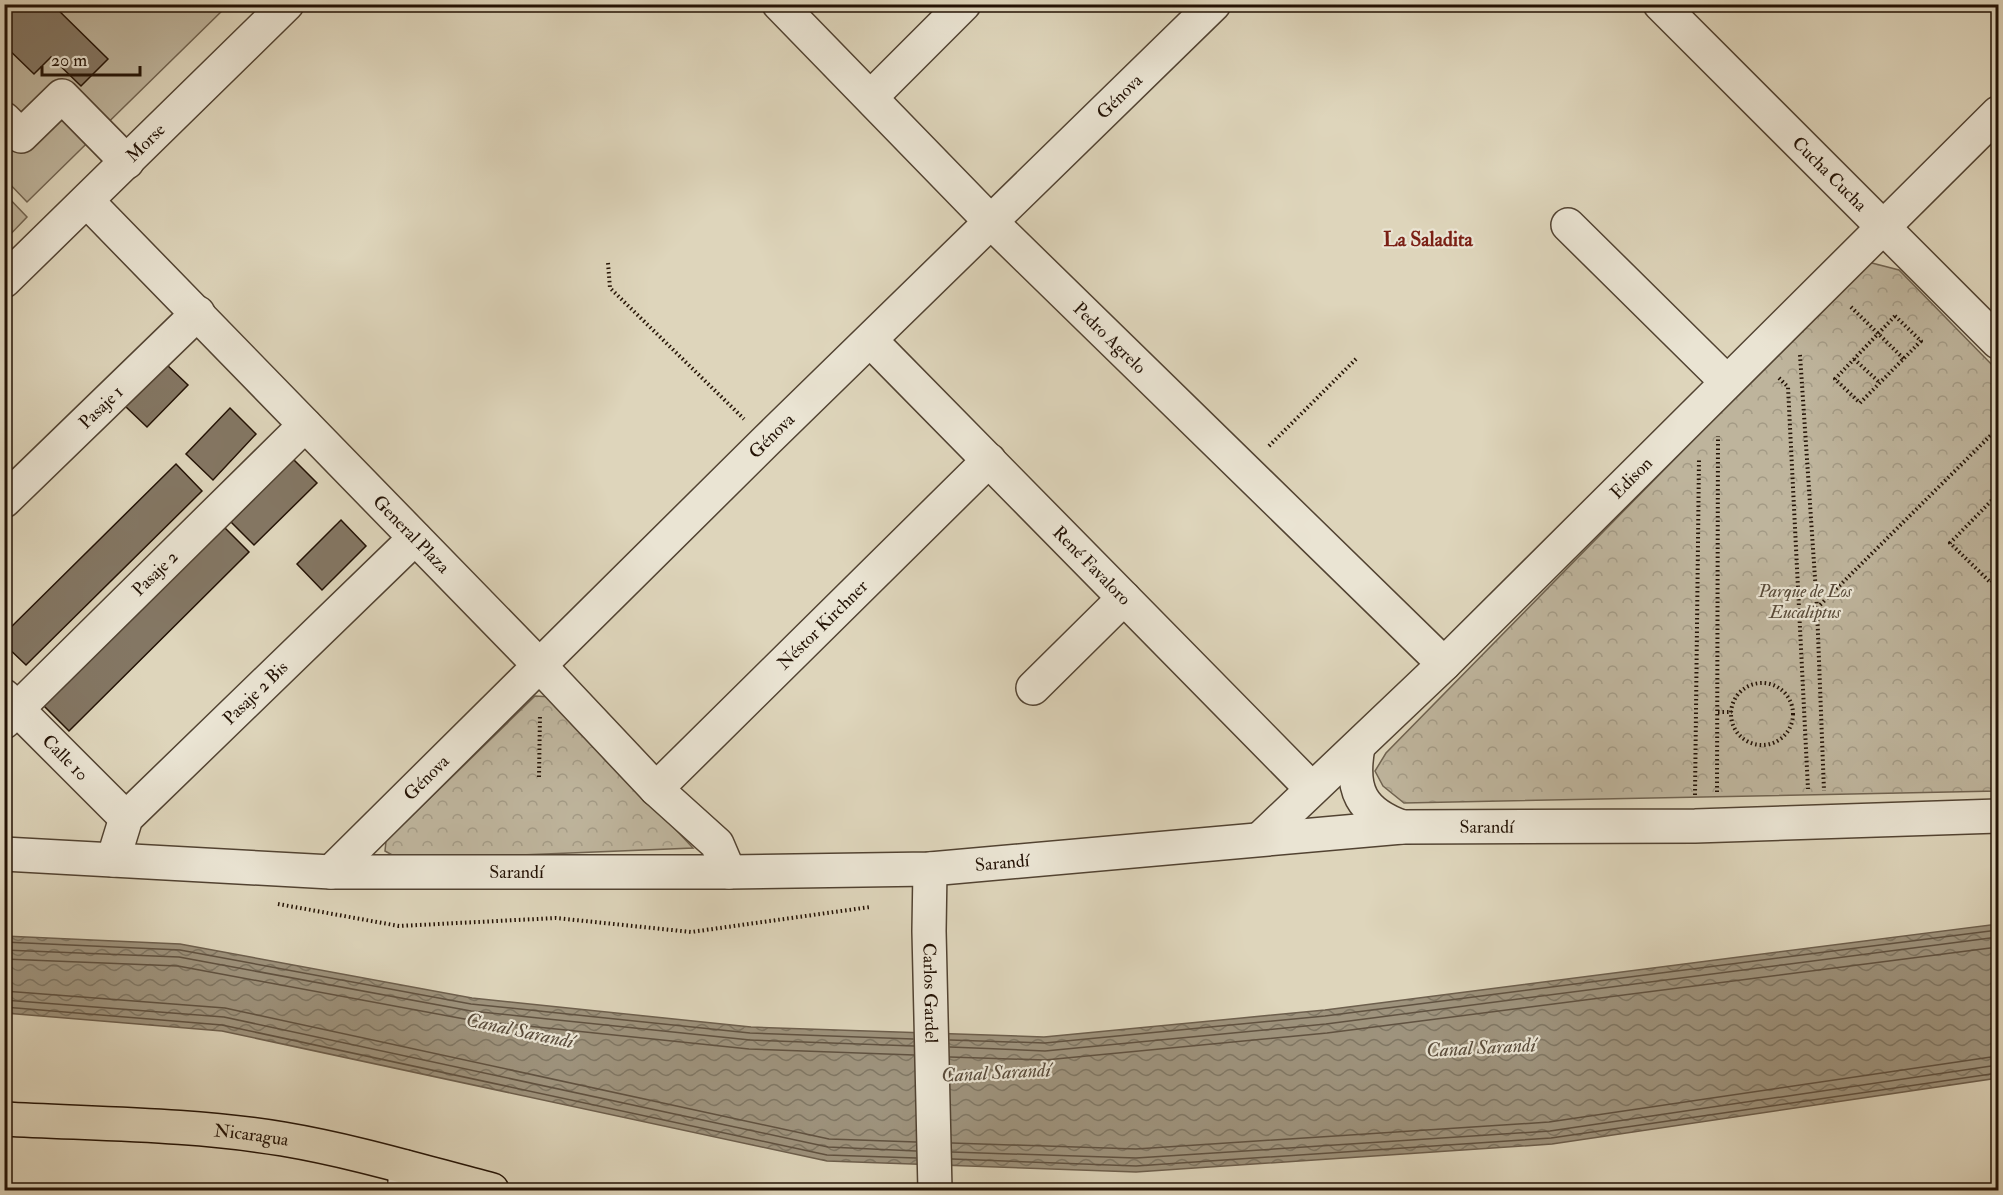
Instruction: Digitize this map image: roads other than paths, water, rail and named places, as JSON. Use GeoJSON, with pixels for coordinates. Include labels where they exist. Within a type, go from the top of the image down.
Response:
{"type":"FeatureCollection","features":[{"type":"Feature","properties":{"kind":"main road","name":"Nicaragua"},"geometry":{"type":"LineString","coordinates":[[4,1119],[206,1131],[281,1139],[405,1179],[492,1191]]}},
{"type":"Feature","properties":{"kind":"street","name":"Morse"},"geometry":{"type":"LineString","coordinates":[[4,280],[287,4]]}},
{"type":"Feature","properties":{"kind":"street","name":"Pedro Agrelo"},"geometry":{"type":"LineString","coordinates":[[779,4],[992,223],[1444,664]]}},
{"type":"Feature","properties":{"kind":"street"},"geometry":{"type":"LineString","coordinates":[[871,97],[964,4]]}},
{"type":"Feature","properties":{"kind":"street","name":"Génova"},"geometry":{"type":"LineString","coordinates":[[331,872],[765,441],[871,341],[1214,4]]}},
{"type":"Feature","properties":{"kind":"street","name":"Cucha Cucha"},"geometry":{"type":"LineString","coordinates":[[1660,4],[1998,342]]}},
{"type":"Feature","properties":{"kind":"street"},"geometry":{"type":"LineString","coordinates":[[4,119],[21,136],[62,96],[127,162]]}},
{"type":"Feature","properties":{"kind":"street","name":"Edison"},"geometry":{"type":"LineString","coordinates":[[1260,839],[1444,664],[1998,113]]}},
{"type":"Feature","properties":{"kind":"street","name":"General Plaza"},"geometry":{"type":"LineString","coordinates":[[87,201],[540,666],[656,789],[717,844],[729,872]]}},
{"type":"Feature","properties":{"kind":"street"},"geometry":{"type":"LineString","coordinates":[[1568,225],[1727,382]]}},
{"type":"Feature","properties":{"kind":"street","name":"Pasaje 1"},"geometry":{"type":"LineString","coordinates":[[4,501],[198,313]]}},
{"type":"Feature","properties":{"kind":"street","name":"René Favaloro"},"geometry":{"type":"LineString","coordinates":[[871,341],[1312,789]]}},
{"type":"Feature","properties":{"kind":"street","name":"Pasaje 2"},"geometry":{"type":"LineString","coordinates":[[9,709],[305,425]]}},
{"type":"Feature","properties":{"kind":"street","name":"Néstor Kirchner"},"geometry":{"type":"LineString","coordinates":[[656,789],[989,460]]}},
{"type":"Feature","properties":{"kind":"street","name":"Pasaje 2 Bis"},"geometry":{"type":"LineString","coordinates":[[113,860],[126,818],[415,538]]}},
{"type":"Feature","properties":{"kind":"street"},"geometry":{"type":"LineString","coordinates":[[1033,688],[1124,598]]}},
{"type":"Feature","properties":{"kind":"street","name":"Calle 10"},"geometry":{"type":"LineString","coordinates":[[9,709],[126,818]]}},
{"type":"Feature","properties":{"kind":"street"},"geometry":{"type":"LineString","coordinates":[[1358,747],[1354,768],[1361,798],[1382,820],[1402,827]]}},
{"type":"Feature","properties":{"kind":"street","name":"Sarandí"},"geometry":{"type":"LineString","coordinates":[[4,854],[331,872],[729,872],[930,868],[1402,827],[1706,825],[1998,816]]}},
{"type":"Feature","properties":{"kind":"street","name":"Carlos Gardel"},"geometry":{"type":"LineString","coordinates":[[930,868],[928,932],[935,1191]]}},
{"type":"Feature","properties":{"kind":"water","name":"Canal Sarandí"},"geometry":{"type":"Polygon","coordinates":[[[1998,924],[1998,1078],[1552,1144],[1136,1172],[827,1161],[222,1031],[5,1013],[5,936],[180,944],[472,998],[751,1027],[1044,1037],[1325,1010],[1998,924]]]}},
{"type":"Feature","properties":{"kind":"district","name":"La Saladita"},"geometry":{"type":"Point","coordinates":[1428,239]}},
{"type":"Feature","properties":{"kind":"park label","name":"Parque de Los Eucaliptus"},"geometry":{"type":"Point","coordinates":[1805,601]}}]}
